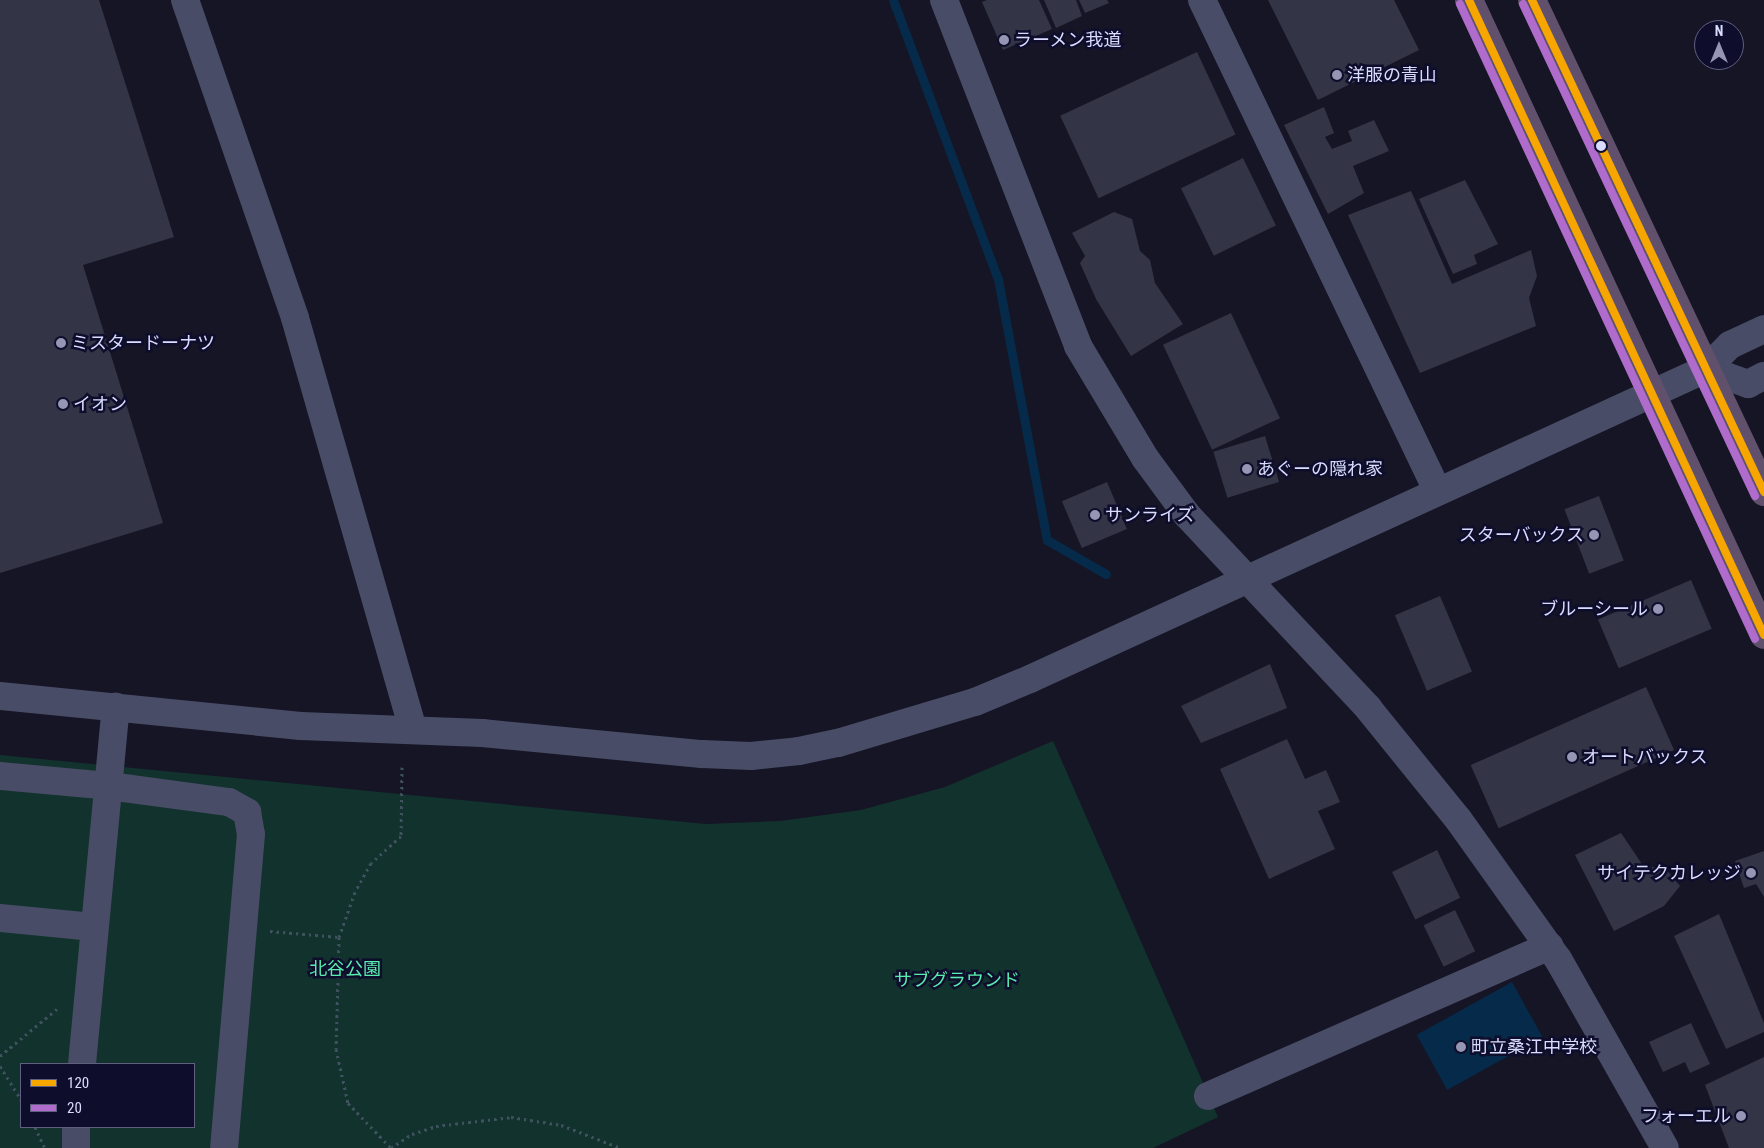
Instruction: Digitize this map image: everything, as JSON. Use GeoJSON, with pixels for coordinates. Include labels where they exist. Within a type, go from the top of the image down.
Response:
{"type":"FeatureCollection","features":[{"type":"Feature","properties":{"kind":"highway"},"geometry":{"type":"LineString","coordinates":[[1469,0],[1764,635]]}},
{"type":"Feature","properties":{"kind":"highway"},"geometry":{"type":"LineString","coordinates":[[1532,0],[1764,492]]}},
{"type":"Feature","properties":{"kind":"street"},"geometry":{"type":"LineString","coordinates":[[186,0],[295,318],[413,729]]}},
{"type":"Feature","properties":{"kind":"street"},"geometry":{"type":"LineString","coordinates":[[1202,0],[1437,490]]}},
{"type":"Feature","properties":{"kind":"street"},"geometry":{"type":"LineString","coordinates":[[947,1],[1078,346],[1145,458],[1187,515],[1368,708],[1458,819],[1550,946],[1665,1148]]}},
{"type":"Feature","properties":{"kind":"street"},"geometry":{"type":"LineString","coordinates":[[0,696],[300,726],[413,729],[702,754],[751,756],[799,751],[838,743],[975,702],[1247,580],[1437,490],[1652,395],[1706,369],[1730,345],[1764,329]]}},
{"type":"Feature","properties":{"kind":"street"},"geometry":{"type":"LineString","coordinates":[[1706,369],[1748,384],[1764,376]]}},
{"type":"Feature","properties":{"kind":"street"},"geometry":{"type":"LineString","coordinates":[[82,1063],[116,707]]}},
{"type":"Feature","properties":{"kind":"street"},"geometry":{"type":"LineString","coordinates":[[0,776],[109,786],[228,802],[246,812],[251,834],[224,1148]]}},
{"type":"Feature","properties":{"kind":"street"},"geometry":{"type":"LineString","coordinates":[[0,918],[94,927]]}},
{"type":"Feature","properties":{"kind":"street"},"geometry":{"type":"LineString","coordinates":[[1208,1096],[1550,946]]}},
{"type":"Feature","properties":{"kind":"street"},"geometry":{"type":"LineString","coordinates":[[76,1128],[76,1148]]}},
{"type":"Feature","properties":{"kind":"path"},"geometry":{"type":"LineString","coordinates":[[402,767],[401,836],[371,863],[355,892],[339,937],[336,1050],[342,1086],[348,1103],[391,1148],[412,1134],[436,1126],[511,1118],[561,1125],[621,1148]]}},
{"type":"Feature","properties":{"kind":"path"},"geometry":{"type":"LineString","coordinates":[[243,928],[339,937]]}},
{"type":"Feature","properties":{"kind":"path"},"geometry":{"type":"LineString","coordinates":[[0,1056],[89,982]]}},
{"type":"Feature","properties":{"kind":"path"},"geometry":{"type":"LineString","coordinates":[[0,1066],[20,1098]]}},
{"type":"Feature","properties":{"kind":"path"},"geometry":{"type":"LineString","coordinates":[[35,1128],[45,1148]]}},
{"type":"Feature","properties":{"kind":"green space","name":"北谷公園"},"geometry":{"type":"Polygon","coordinates":[[[1053,741],[1218,1117],[1153,1148],[0,1148],[0,755],[706,824],[780,821],[861,810],[945,787],[1053,741]]]}},
{"type":"Feature","properties":{"kind":"water"},"geometry":{"type":"Polygon","coordinates":[[[1512,982],[1543,1037],[1447,1090],[1417,1035],[1512,982]]]}},
{"type":"Feature","properties":{"kind":"building","name":"イオン"},"geometry":{"type":"Polygon","coordinates":[[[0,0],[99,0],[174,237],[83,265],[163,523],[0,573],[0,0]]]}},
{"type":"Feature","properties":{"kind":"building"},"geometry":{"type":"Polygon","coordinates":[[[987,0],[1039,0],[1052,29],[1003,50],[982,2],[987,0]]]}},
{"type":"Feature","properties":{"kind":"building"},"geometry":{"type":"Polygon","coordinates":[[[1044,0],[1076,0],[1082,16],[1056,28],[1044,0]]]}},
{"type":"Feature","properties":{"kind":"building"},"geometry":{"type":"Polygon","coordinates":[[[1079,0],[1107,0],[1109,3],[1085,13],[1079,0]]]}},
{"type":"Feature","properties":{"kind":"building","name":"洋服の青山"},"geometry":{"type":"Polygon","coordinates":[[[1268,0],[1394,0],[1419,50],[1318,100],[1268,0]]]}},
{"type":"Feature","properties":{"kind":"building"},"geometry":{"type":"Polygon","coordinates":[[[1197,52],[1235,134],[1099,198],[1060,116],[1197,52]]]}},
{"type":"Feature","properties":{"kind":"building"},"geometry":{"type":"Polygon","coordinates":[[[1324,107],[1334,133],[1325,137],[1332,149],[1352,141],[1348,131],[1374,120],[1389,151],[1353,166],[1364,193],[1328,214],[1284,125],[1324,107]]]}},
{"type":"Feature","properties":{"kind":"building"},"geometry":{"type":"Polygon","coordinates":[[[1243,158],[1276,225],[1214,256],[1181,188],[1243,158]]]}},
{"type":"Feature","properties":{"kind":"building"},"geometry":{"type":"Polygon","coordinates":[[[1465,180],[1498,244],[1474,255],[1477,264],[1453,274],[1419,199],[1465,180]]]}},
{"type":"Feature","properties":{"kind":"building"},"geometry":{"type":"Polygon","coordinates":[[[1411,191],[1452,284],[1531,250],[1537,276],[1529,298],[1536,326],[1420,373],[1348,215],[1411,191]]]}},
{"type":"Feature","properties":{"kind":"building"},"geometry":{"type":"Polygon","coordinates":[[[1114,212],[1132,219],[1140,251],[1150,260],[1155,283],[1183,324],[1131,356],[1096,299],[1080,263],[1085,256],[1072,233],[1114,212]]]}},
{"type":"Feature","properties":{"kind":"building"},"geometry":{"type":"Polygon","coordinates":[[[1231,313],[1280,418],[1212,450],[1163,345],[1231,313]]]}},
{"type":"Feature","properties":{"kind":"building","name":"あぐーの隠れ家"},"geometry":{"type":"Polygon","coordinates":[[[1265,436],[1279,482],[1227,498],[1213,452],[1265,436]]]}},
{"type":"Feature","properties":{"kind":"building","name":"サンライズ"},"geometry":{"type":"Polygon","coordinates":[[[1107,482],[1127,529],[1082,548],[1062,501],[1107,482]]]}},
{"type":"Feature","properties":{"kind":"building","name":"スターバックス"},"geometry":{"type":"Polygon","coordinates":[[[1599,496],[1624,560],[1589,574],[1564,509],[1599,496]]]}},
{"type":"Feature","properties":{"kind":"building"},"geometry":{"type":"Polygon","coordinates":[[[1691,580],[1712,629],[1619,668],[1598,619],[1691,580]]]}},
{"type":"Feature","properties":{"kind":"building"},"geometry":{"type":"Polygon","coordinates":[[[1440,596],[1472,671],[1427,691],[1395,615],[1440,596]]]}},
{"type":"Feature","properties":{"kind":"building"},"geometry":{"type":"Polygon","coordinates":[[[1270,664],[1287,708],[1201,743],[1181,706],[1270,664]]]}},
{"type":"Feature","properties":{"kind":"building","name":"オートバックス"},"geometry":{"type":"Polygon","coordinates":[[[1646,687],[1674,750],[1499,828],[1471,765],[1646,687]]]}},
{"type":"Feature","properties":{"kind":"building"},"geometry":{"type":"Polygon","coordinates":[[[1287,739],[1305,779],[1326,770],[1340,802],[1318,811],[1335,849],[1269,879],[1220,769],[1287,739]]]}},
{"type":"Feature","properties":{"kind":"building"},"geometry":{"type":"Polygon","coordinates":[[[1621,833],[1644,867],[1664,867],[1680,886],[1664,906],[1614,931],[1575,855],[1621,833]]]}},
{"type":"Feature","properties":{"kind":"building"},"geometry":{"type":"Polygon","coordinates":[[[1437,850],[1460,898],[1415,920],[1392,872],[1437,850]]]}},
{"type":"Feature","properties":{"kind":"building","name":"サイテクカレッジ"},"geometry":{"type":"Polygon","coordinates":[[[1764,851],[1764,897],[1756,884],[1744,888],[1735,861],[1764,851]]]}},
{"type":"Feature","properties":{"kind":"building"},"geometry":{"type":"Polygon","coordinates":[[[1455,910],[1475,951],[1444,967],[1424,925],[1455,910]]]}},
{"type":"Feature","properties":{"kind":"building"},"geometry":{"type":"Polygon","coordinates":[[[1719,914],[1764,1023],[1764,1032],[1726,1049],[1674,936],[1719,914]]]}},
{"type":"Feature","properties":{"kind":"building"},"geometry":{"type":"Polygon","coordinates":[[[1691,1023],[1710,1064],[1690,1073],[1685,1062],[1663,1072],[1649,1042],[1691,1023]]]}},
{"type":"Feature","properties":{"kind":"building","name":"フォーエル"},"geometry":{"type":"Polygon","coordinates":[[[1764,1057],[1764,1148],[1729,1148],[1705,1085],[1764,1057]]]}},
{"type":"Feature","properties":{"kind":"waterway"},"geometry":{"type":"LineString","coordinates":[[893,0],[998,279],[1047,540],[1106,574]]}},
{"type":"Feature","properties":{"kind":"transit line","name":"120"},"geometry":{"type":"LineString","coordinates":[[1469,0],[1764,635]]}},
{"type":"Feature","properties":{"kind":"transit line","name":"120"},"geometry":{"type":"LineString","coordinates":[[1532,0],[1764,492]]}},
{"type":"Feature","properties":{"kind":"transit line","name":"20"},"geometry":{"type":"LineString","coordinates":[[1460,4],[1755,639]]}},
{"type":"Feature","properties":{"kind":"transit line","name":"20"},"geometry":{"type":"LineString","coordinates":[[1523,4],[1755,496]]}},
{"type":"Feature","properties":{"kind":"place","name":"ラーメン我道"},"geometry":{"type":"Point","coordinates":[1004,40]}},
{"type":"Feature","properties":{"kind":"place","name":"洋服の青山"},"geometry":{"type":"Point","coordinates":[1337,75]}},
{"type":"Feature","properties":{"kind":"place","name":"ミスタードーナツ"},"geometry":{"type":"Point","coordinates":[61,343]}},
{"type":"Feature","properties":{"kind":"place","name":"イオン"},"geometry":{"type":"Point","coordinates":[63,404]}},
{"type":"Feature","properties":{"kind":"place","name":"あぐーの隠れ家"},"geometry":{"type":"Point","coordinates":[1247,469]}},
{"type":"Feature","properties":{"kind":"place","name":"サンライズ"},"geometry":{"type":"Point","coordinates":[1095,515]}},
{"type":"Feature","properties":{"kind":"place","name":"スターバックス"},"geometry":{"type":"Point","coordinates":[1594,535]}},
{"type":"Feature","properties":{"kind":"place","name":"ブルーシール"},"geometry":{"type":"Point","coordinates":[1658,609]}},
{"type":"Feature","properties":{"kind":"place","name":"オートバックス"},"geometry":{"type":"Point","coordinates":[1572,757]}},
{"type":"Feature","properties":{"kind":"place","name":"サイテクカレッジ"},"geometry":{"type":"Point","coordinates":[1751,873]}},
{"type":"Feature","properties":{"kind":"place","name":"町立桑江中学校"},"geometry":{"type":"Point","coordinates":[1461,1047]}},
{"type":"Feature","properties":{"kind":"place","name":"フォーエル"},"geometry":{"type":"Point","coordinates":[1741,1116]}},
{"type":"Feature","properties":{"kind":"park label","name":"サブグラウンド"},"geometry":{"type":"Point","coordinates":[957,980]}}]}
